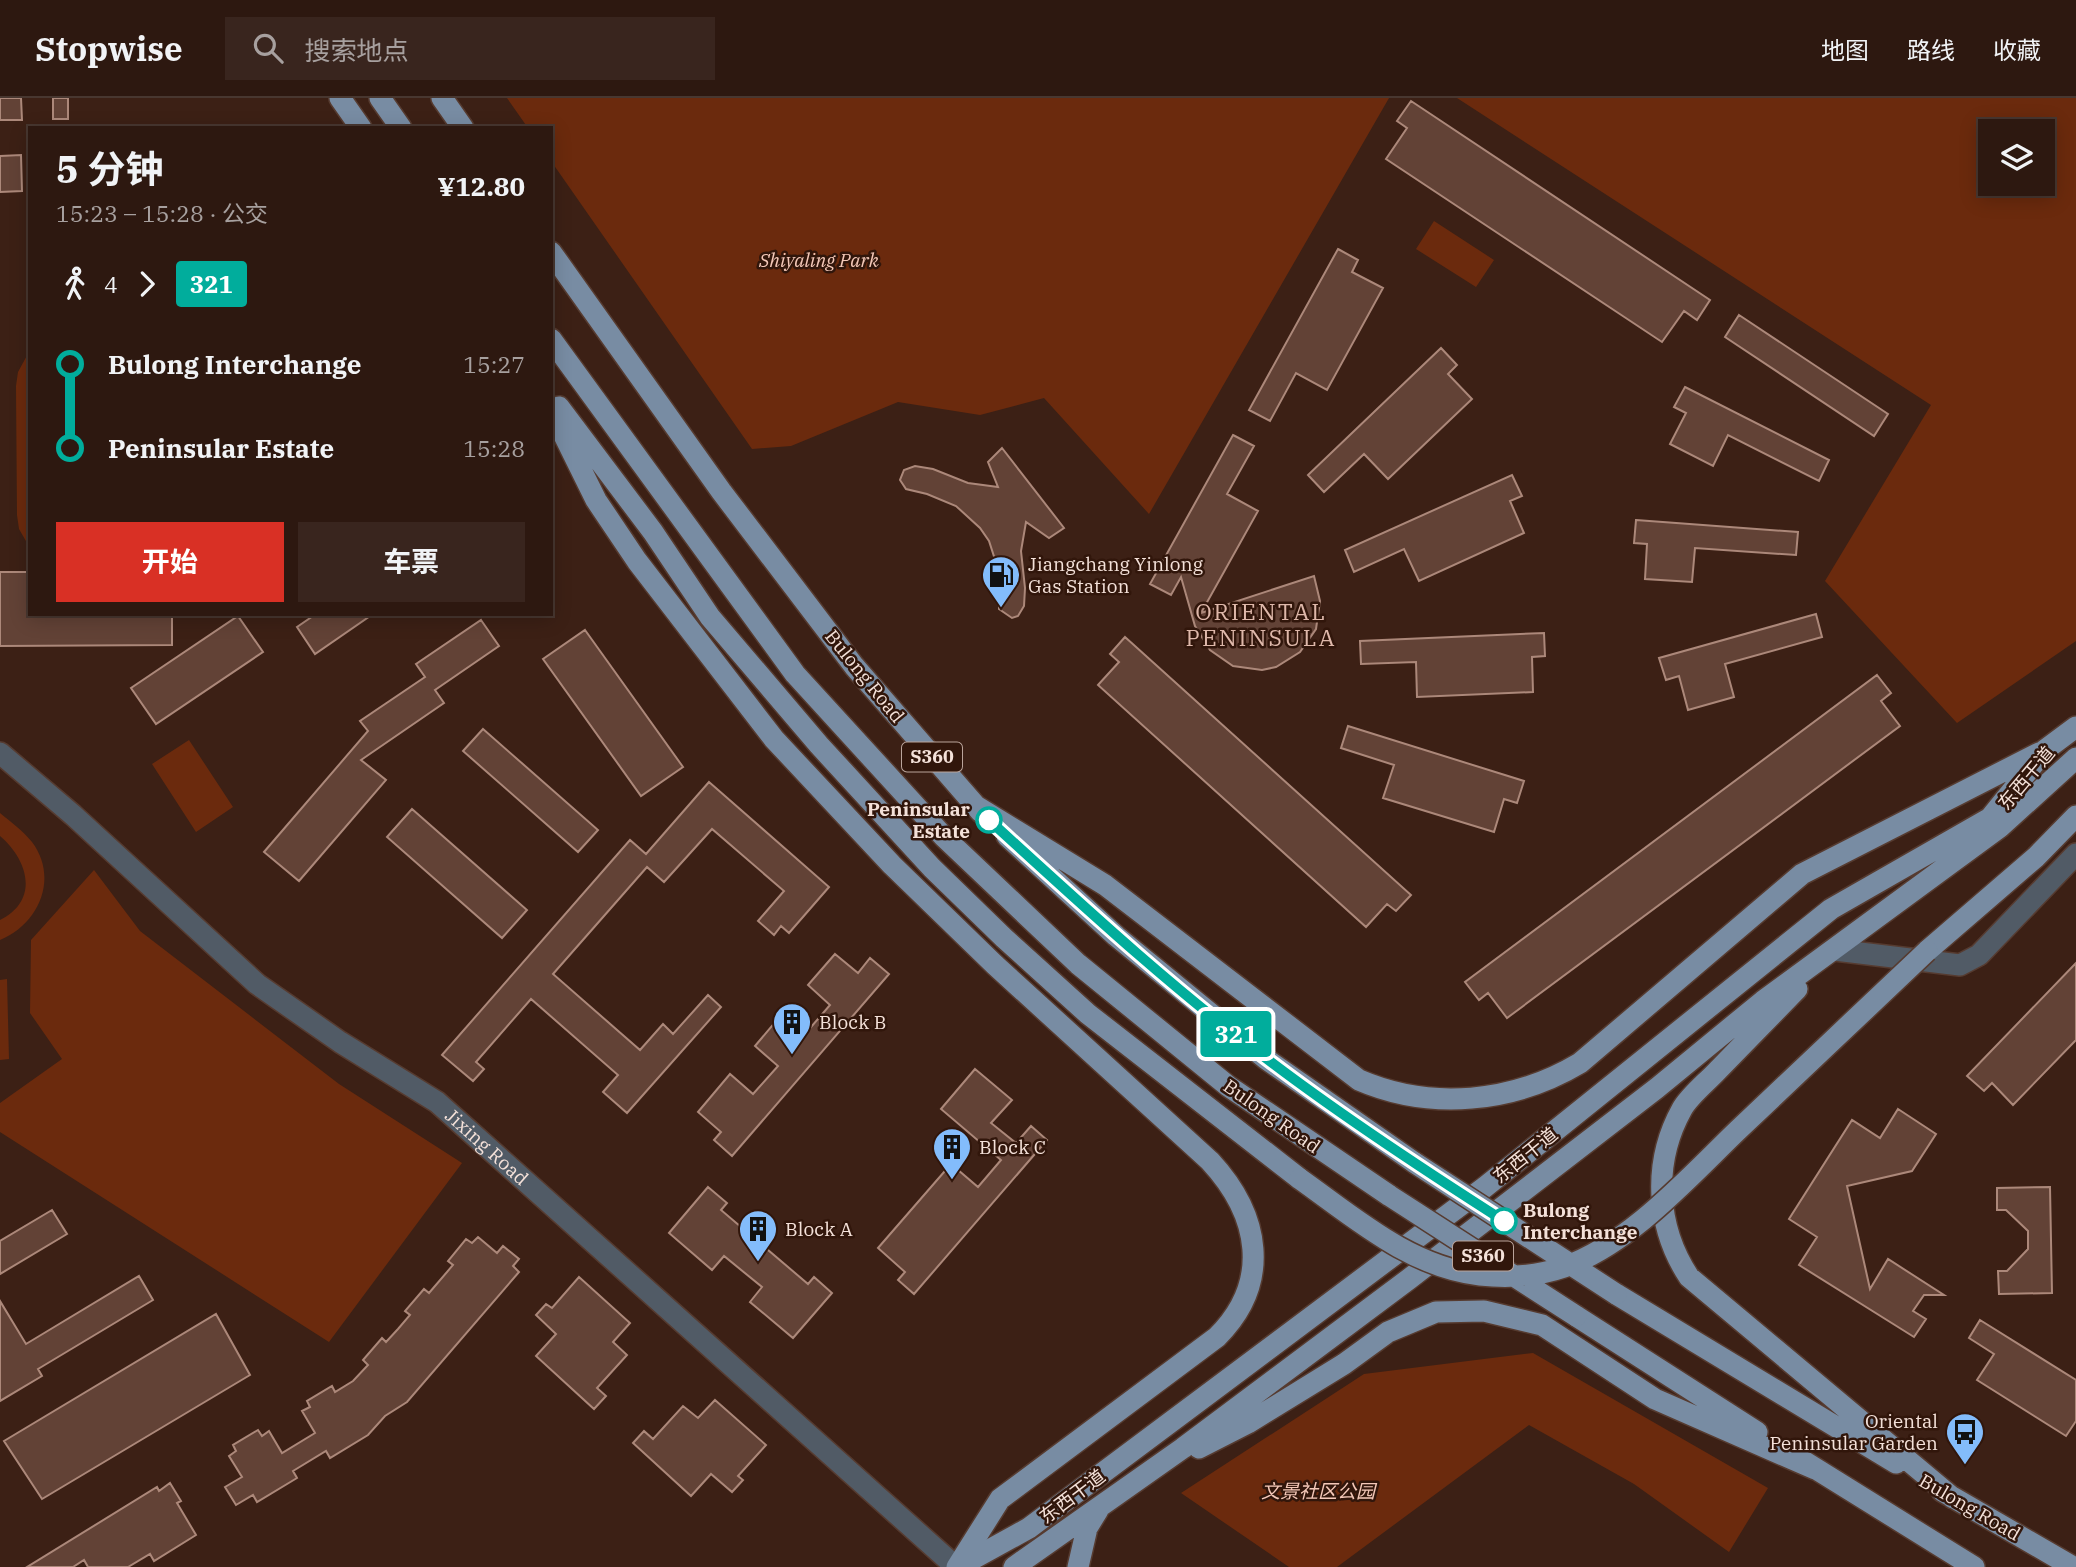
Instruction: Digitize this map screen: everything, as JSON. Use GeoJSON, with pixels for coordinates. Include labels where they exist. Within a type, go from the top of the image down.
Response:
{"type":"FeatureCollection","features":[{"type":"Feature","properties":{"kind":"main road"},"geometry":{"type":"LineString","coordinates":[[340,98],[360,126]]}},
{"type":"Feature","properties":{"kind":"main road"},"geometry":{"type":"LineString","coordinates":[[380,98],[400,126]]}},
{"type":"Feature","properties":{"kind":"main road"},"geometry":{"type":"LineString","coordinates":[[442,98],[462,126]]}},
{"type":"Feature","properties":{"kind":"main road","name":"Bulong Road"},"geometry":{"type":"LineString","coordinates":[[553,255],[729,502],[854,666],[971,803],[1116,936],[1266,1059],[1415,1163],[1616,1294],[1953,1498],[2073,1567]]}},
{"type":"Feature","properties":{"kind":"main road","name":"Bulong Road"},"geometry":{"type":"LineString","coordinates":[[553,342],[795,674],[944,837],[1078,964],[1228,1086],[1390,1196],[1815,1469]]}},
{"type":"Feature","properties":{"kind":"main road"},"geometry":{"type":"LineString","coordinates":[[553,400],[653,532],[710,617],[861,792],[1004,938],[1088,1014],[1300,1179],[1380,1237],[1441,1267],[1480,1275],[1526,1276],[1565,1267],[1600,1249],[1662,1203],[1927,951],[2036,857],[2076,816]]}},
{"type":"Feature","properties":{"kind":"main road"},"geometry":{"type":"LineString","coordinates":[[553,413],[596,500],[774,739],[920,892],[1210,1161],[1234,1191],[1249,1221],[1253,1243],[1250,1280],[1231,1323],[1217,1337],[1000,1499],[957,1567]]}},
{"type":"Feature","properties":{"kind":"main road"},"geometry":{"type":"LineString","coordinates":[[668,503],[710,617],[795,674]]}},
{"type":"Feature","properties":{"kind":"main road","name":"东西干道"},"geometry":{"type":"LineString","coordinates":[[957,1567],[1029,1528],[1485,1187],[1831,909],[1995,822],[2045,750],[2076,727]]}},
{"type":"Feature","properties":{"kind":"main road"},"geometry":{"type":"LineString","coordinates":[[971,803],[1105,885],[1359,1080],[1393,1093],[1462,1099],[1524,1089],[1559,1076],[1602,1047],[1802,874],[2045,750]]}},
{"type":"Feature","properties":{"kind":"main road","name":"东西干道"},"geometry":{"type":"LineString","coordinates":[[1014,1567],[1420,1271],[1636,1105],[1763,1001],[1835,950],[2076,758]]}},
{"type":"Feature","properties":{"kind":"main road"},"geometry":{"type":"LineString","coordinates":[[1965,789],[1995,822]]}},
{"type":"Feature","properties":{"kind":"main road"},"geometry":{"type":"LineString","coordinates":[[1835,950],[1683,1108],[1669,1144],[1660,1184],[1667,1232],[1674,1254],[1689,1277],[1953,1498]]}},
{"type":"Feature","properties":{"kind":"main road"},"geometry":{"type":"LineString","coordinates":[[1129,1485],[1248,1423],[1344,1364],[1388,1332],[1436,1312],[1484,1311],[1542,1325],[1655,1399],[1815,1469]]}},
{"type":"Feature","properties":{"kind":"main road","name":"S360"},"geometry":{"type":"LineString","coordinates":[[1815,1469],[1974,1567]]}},
{"type":"Feature","properties":{"kind":"main road"},"geometry":{"type":"LineString","coordinates":[[1078,1567],[1087,1528],[1102,1504]]}},
{"type":"Feature","properties":{"kind":"street","name":"Jixing Road"},"geometry":{"type":"LineString","coordinates":[[0,753],[83,824],[257,984],[340,1042],[437,1102],[957,1567]]}},
{"type":"Feature","properties":{"kind":"street"},"geometry":{"type":"LineString","coordinates":[[2036,857],[2076,846]]}},
{"type":"Feature","properties":{"kind":"street"},"geometry":{"type":"LineString","coordinates":[[1835,950],[1960,965],[1979,955],[2076,854]]}},
{"type":"Feature","properties":{"kind":"green space","name":"Shiyaling Park"},"geometry":{"type":"Polygon","coordinates":[[[507,98],[1389,98],[1149,514],[1044,398],[980,415],[898,402],[791,446],[752,449],[553,164],[553,126],[527,126],[507,98]]]}},
{"type":"Feature","properties":{"kind":"green space"},"geometry":{"type":"Polygon","coordinates":[[[1457,98],[2076,98],[2076,641],[1957,723],[1825,581],[1931,405],[1457,98]]]}},
{"type":"Feature","properties":{"kind":"green space"},"geometry":{"type":"Polygon","coordinates":[[[1434,221],[1494,260],[1476,287],[1416,249],[1434,221]]]}},
{"type":"Feature","properties":{"kind":"green space"},"geometry":{"type":"Polygon","coordinates":[[[28,354],[28,545],[19,529],[17,515],[18,372],[28,354]]]}},
{"type":"Feature","properties":{"kind":"green space"},"geometry":{"type":"Polygon","coordinates":[[[189,740],[233,807],[196,832],[152,764],[189,740]]]}},
{"type":"Feature","properties":{"kind":"green space"},"geometry":{"type":"Polygon","coordinates":[[[0,813],[32,842],[44,870],[44,885],[41,898],[25,923],[0,940],[0,920],[13,912],[21,902],[26,880],[17,856],[0,836],[0,813]]]}},
{"type":"Feature","properties":{"kind":"green space"},"geometry":{"type":"Polygon","coordinates":[[[94,870],[140,931],[339,1084],[462,1163],[329,1342],[0,1132],[0,1103],[62,1059],[30,1013],[31,940],[94,870]]]}},
{"type":"Feature","properties":{"kind":"green space"},"geometry":{"type":"Polygon","coordinates":[[[7,979],[9,1059],[0,1060],[0,980],[7,979]]]}},
{"type":"Feature","properties":{"kind":"green space","name":"文景社区公园"},"geometry":{"type":"Polygon","coordinates":[[[1533,1353],[1768,1488],[1729,1552],[1634,1484],[1529,1425],[1337,1567],[1289,1567],[1181,1493],[1364,1374],[1533,1353]]]}},
{"type":"Feature","properties":{"kind":"building"},"geometry":{"type":"Polygon","coordinates":[[[0,98],[21,98],[22,120],[0,120],[0,98]]]}},
{"type":"Feature","properties":{"kind":"building"},"geometry":{"type":"Polygon","coordinates":[[[53,98],[68,98],[68,119],[53,119],[53,98]]]}},
{"type":"Feature","properties":{"kind":"building"},"geometry":{"type":"Polygon","coordinates":[[[1411,101],[1710,300],[1697,320],[1684,311],[1662,342],[1386,159],[1407,128],[1397,121],[1411,101]]]}},
{"type":"Feature","properties":{"kind":"building"},"geometry":{"type":"Polygon","coordinates":[[[21,155],[22,191],[0,192],[0,156],[21,155]]]}},
{"type":"Feature","properties":{"kind":"building"},"geometry":{"type":"Polygon","coordinates":[[[1338,249],[1358,260],[1352,272],[1383,288],[1327,390],[1296,373],[1270,421],[1249,410],[1338,249]]]}},
{"type":"Feature","properties":{"kind":"building"},"geometry":{"type":"Polygon","coordinates":[[[1739,315],[1888,414],[1874,436],[1725,337],[1739,315]]]}},
{"type":"Feature","properties":{"kind":"building"},"geometry":{"type":"Polygon","coordinates":[[[1441,348],[1457,365],[1448,374],[1472,399],[1388,479],[1364,454],[1324,492],[1308,475],[1441,348]]]}},
{"type":"Feature","properties":{"kind":"building"},"geometry":{"type":"Polygon","coordinates":[[[1685,387],[1829,460],[1819,481],[1728,435],[1713,466],[1670,444],[1686,413],[1674,407],[1685,387]]]}},
{"type":"Feature","properties":{"kind":"building"},"geometry":{"type":"Polygon","coordinates":[[[1233,435],[1254,446],[1227,494],[1258,511],[1201,613],[1314,576],[1320,601],[1316,629],[1300,652],[1276,667],[1262,670],[1233,666],[1210,650],[1195,626],[1181,577],[1171,595],[1150,584],[1233,435]]]}},
{"type":"Feature","properties":{"kind":"building"},"geometry":{"type":"Polygon","coordinates":[[[1002,448],[1064,528],[1049,538],[1026,522],[1021,551],[1024,606],[1018,616],[1012,618],[999,609],[999,572],[989,541],[980,528],[956,506],[906,489],[900,480],[904,470],[915,466],[933,469],[968,483],[998,487],[988,462],[1002,448]]]}},
{"type":"Feature","properties":{"kind":"building"},"geometry":{"type":"Polygon","coordinates":[[[1512,475],[1522,496],[1510,501],[1524,533],[1419,581],[1404,549],[1354,572],[1345,550],[1512,475]]]}},
{"type":"Feature","properties":{"kind":"building"},"geometry":{"type":"Polygon","coordinates":[[[1636,520],[1798,532],[1796,555],[1695,548],[1692,582],[1645,579],[1647,544],[1634,543],[1636,520]]]}},
{"type":"Feature","properties":{"kind":"building"},"geometry":{"type":"Polygon","coordinates":[[[0,572],[28,572],[28,616],[172,616],[172,645],[0,646],[0,572]]]}},
{"type":"Feature","properties":{"kind":"building"},"geometry":{"type":"Polygon","coordinates":[[[1816,614],[1822,637],[1725,664],[1734,697],[1688,710],[1679,676],[1666,680],[1659,658],[1816,614]]]}},
{"type":"Feature","properties":{"kind":"building"},"geometry":{"type":"Polygon","coordinates":[[[238,616],[263,652],[156,724],[131,688],[238,616]]]}},
{"type":"Feature","properties":{"kind":"building"},"geometry":{"type":"Polygon","coordinates":[[[313,616],[370,616],[315,654],[297,627],[313,616]]]}},
{"type":"Feature","properties":{"kind":"building"},"geometry":{"type":"Polygon","coordinates":[[[481,620],[499,646],[435,690],[444,703],[361,760],[386,780],[299,881],[264,852],[368,731],[360,721],[425,677],[416,664],[481,620]]]}},
{"type":"Feature","properties":{"kind":"building"},"geometry":{"type":"Polygon","coordinates":[[[585,630],[683,767],[641,796],[543,659],[585,630]]]}},
{"type":"Feature","properties":{"kind":"building"},"geometry":{"type":"Polygon","coordinates":[[[1544,633],[1545,656],[1532,657],[1533,692],[1417,697],[1416,662],[1361,664],[1360,641],[1544,633]]]}},
{"type":"Feature","properties":{"kind":"building"},"geometry":{"type":"Polygon","coordinates":[[[1125,637],[1411,895],[1396,911],[1387,904],[1366,927],[1098,685],[1119,662],[1110,654],[1125,637]]]}},
{"type":"Feature","properties":{"kind":"building"},"geometry":{"type":"Polygon","coordinates":[[[1877,675],[1891,693],[1881,701],[1900,726],[1507,1018],[1488,993],[1479,1000],[1465,982],[1877,675]]]}},
{"type":"Feature","properties":{"kind":"building"},"geometry":{"type":"Polygon","coordinates":[[[1348,726],[1524,781],[1517,803],[1504,799],[1494,832],[1383,798],[1394,765],[1341,748],[1348,726]]]}},
{"type":"Feature","properties":{"kind":"building"},"geometry":{"type":"Polygon","coordinates":[[[483,729],[598,830],[578,852],[463,751],[483,729]]]}},
{"type":"Feature","properties":{"kind":"building"},"geometry":{"type":"Polygon","coordinates":[[[709,782],[829,887],[789,933],[781,926],[774,935],[758,921],[784,891],[712,829],[664,882],[647,867],[553,974],[640,1050],[663,1024],[673,1034],[708,995],[721,1007],[627,1113],[603,1092],[618,1075],[531,999],[476,1062],[484,1069],[473,1081],[442,1055],[630,840],[646,854],[709,782]]]}},
{"type":"Feature","properties":{"kind":"building"},"geometry":{"type":"Polygon","coordinates":[[[412,809],[527,910],[502,938],[387,837],[412,809]]]}},
{"type":"Feature","properties":{"kind":"building","name":"Block B"},"geometry":{"type":"Polygon","coordinates":[[[835,954],[858,973],[870,958],[889,974],[732,1156],[714,1140],[721,1132],[698,1112],[730,1074],[753,1094],[778,1066],[755,1046],[782,1014],[805,1034],[830,1005],[808,985],[835,954]]]}},
{"type":"Feature","properties":{"kind":"building"},"geometry":{"type":"Polygon","coordinates":[[[2076,963],[2076,1040],[2013,1105],[1992,1083],[1984,1091],[1967,1076],[2076,963]]]}},
{"type":"Feature","properties":{"kind":"building","name":"Block C"},"geometry":{"type":"Polygon","coordinates":[[[975,1069],[1012,1100],[991,1123],[1016,1143],[1031,1126],[1047,1140],[914,1294],[898,1280],[905,1272],[878,1248],[951,1164],[978,1187],[1001,1160],[941,1109],[975,1069]]]}},
{"type":"Feature","properties":{"kind":"building"},"geometry":{"type":"Polygon","coordinates":[[[1898,1109],[1936,1134],[1912,1171],[1847,1186],[1870,1289],[1888,1259],[1944,1295],[1924,1295],[1913,1311],[1926,1319],[1914,1337],[1799,1265],[1817,1237],[1789,1219],[1852,1120],[1880,1138],[1898,1109]]]}},
{"type":"Feature","properties":{"kind":"building","name":"Block A"},"geometry":{"type":"Polygon","coordinates":[[[708,1187],[727,1203],[721,1210],[808,1284],[814,1277],[832,1293],[793,1338],[750,1302],[762,1287],[724,1256],[712,1270],[669,1233],[708,1187]]]}},
{"type":"Feature","properties":{"kind":"building"},"geometry":{"type":"Polygon","coordinates":[[[2050,1187],[2052,1293],[1999,1294],[1998,1271],[2007,1271],[2028,1249],[2028,1231],[2006,1210],[1997,1210],[1997,1188],[2050,1187]]]}},
{"type":"Feature","properties":{"kind":"building"},"geometry":{"type":"Polygon","coordinates":[[[52,1210],[67,1234],[0,1274],[0,1241],[52,1210]]]}},
{"type":"Feature","properties":{"kind":"building"},"geometry":{"type":"Polygon","coordinates":[[[478,1237],[497,1253],[503,1246],[519,1259],[513,1266],[519,1272],[407,1402],[385,1416],[368,1435],[330,1458],[326,1451],[293,1471],[297,1478],[257,1502],[253,1495],[236,1505],[225,1487],[242,1477],[229,1456],[236,1451],[233,1445],[258,1430],[262,1436],[269,1431],[282,1453],[315,1433],[302,1411],[310,1407],[307,1401],[332,1386],[335,1392],[353,1381],[368,1365],[363,1360],[382,1338],[386,1342],[410,1315],[405,1311],[424,1289],[429,1293],[453,1265],[448,1261],[466,1239],[472,1243],[478,1237]]]}},
{"type":"Feature","properties":{"kind":"building"},"geometry":{"type":"Polygon","coordinates":[[[139,1276],[153,1300],[38,1369],[42,1376],[0,1401],[0,1301],[26,1344],[139,1276]]]}},
{"type":"Feature","properties":{"kind":"building"},"geometry":{"type":"Polygon","coordinates":[[[579,1277],[630,1323],[613,1342],[627,1355],[597,1388],[606,1396],[594,1409],[536,1356],[556,1334],[536,1315],[546,1304],[552,1308],[579,1277]]]}},
{"type":"Feature","properties":{"kind":"building"},"geometry":{"type":"Polygon","coordinates":[[[216,1314],[250,1375],[42,1499],[4,1441],[216,1314]]]}},
{"type":"Feature","properties":{"kind":"building"},"geometry":{"type":"Polygon","coordinates":[[[1980,1320],[2076,1380],[2076,1421],[2066,1436],[1977,1380],[1994,1354],[1969,1338],[1980,1320]]]}},
{"type":"Feature","properties":{"kind":"building"},"geometry":{"type":"Polygon","coordinates":[[[715,1400],[766,1445],[738,1476],[743,1480],[732,1492],[711,1474],[691,1496],[633,1443],[644,1431],[653,1439],[683,1406],[698,1418],[715,1400]]]}},
{"type":"Feature","properties":{"kind":"building"},"geometry":{"type":"Polygon","coordinates":[[[170,1483],[181,1501],[177,1503],[196,1535],[154,1561],[150,1554],[128,1567],[88,1567],[84,1560],[73,1567],[27,1567],[157,1487],[159,1491],[170,1483]]]}},
{"type":"Feature","properties":{"kind":"bus line","name":"321"},"geometry":{"type":"LineString","coordinates":[[989,820],[1116,936],[1266,1059],[1415,1163],[1504,1221]]}},
{"type":"Feature","properties":{"kind":"place","name":"Jiangchang Yinlong Gas Station"},"geometry":{"type":"Point","coordinates":[1001,609]}},
{"type":"Feature","properties":{"kind":"place","name":"Peninsular Estate"},"geometry":{"type":"Point","coordinates":[989,820]}},
{"type":"Feature","properties":{"kind":"place","name":"Block B"},"geometry":{"type":"Point","coordinates":[792,1056]}},
{"type":"Feature","properties":{"kind":"place","name":"Block C"},"geometry":{"type":"Point","coordinates":[952,1181]}},
{"type":"Feature","properties":{"kind":"place","name":"Bulong Interchange"},"geometry":{"type":"Point","coordinates":[1504,1221]}},
{"type":"Feature","properties":{"kind":"place","name":"Block A"},"geometry":{"type":"Point","coordinates":[758,1263]}},
{"type":"Feature","properties":{"kind":"place","name":"Oriental Peninsular Garden"},"geometry":{"type":"Point","coordinates":[1965,1466]}},
{"type":"Feature","properties":{"kind":"district","name":"ORIENTAL PENINSULA"},"geometry":{"type":"Point","coordinates":[1261,625]}}]}
